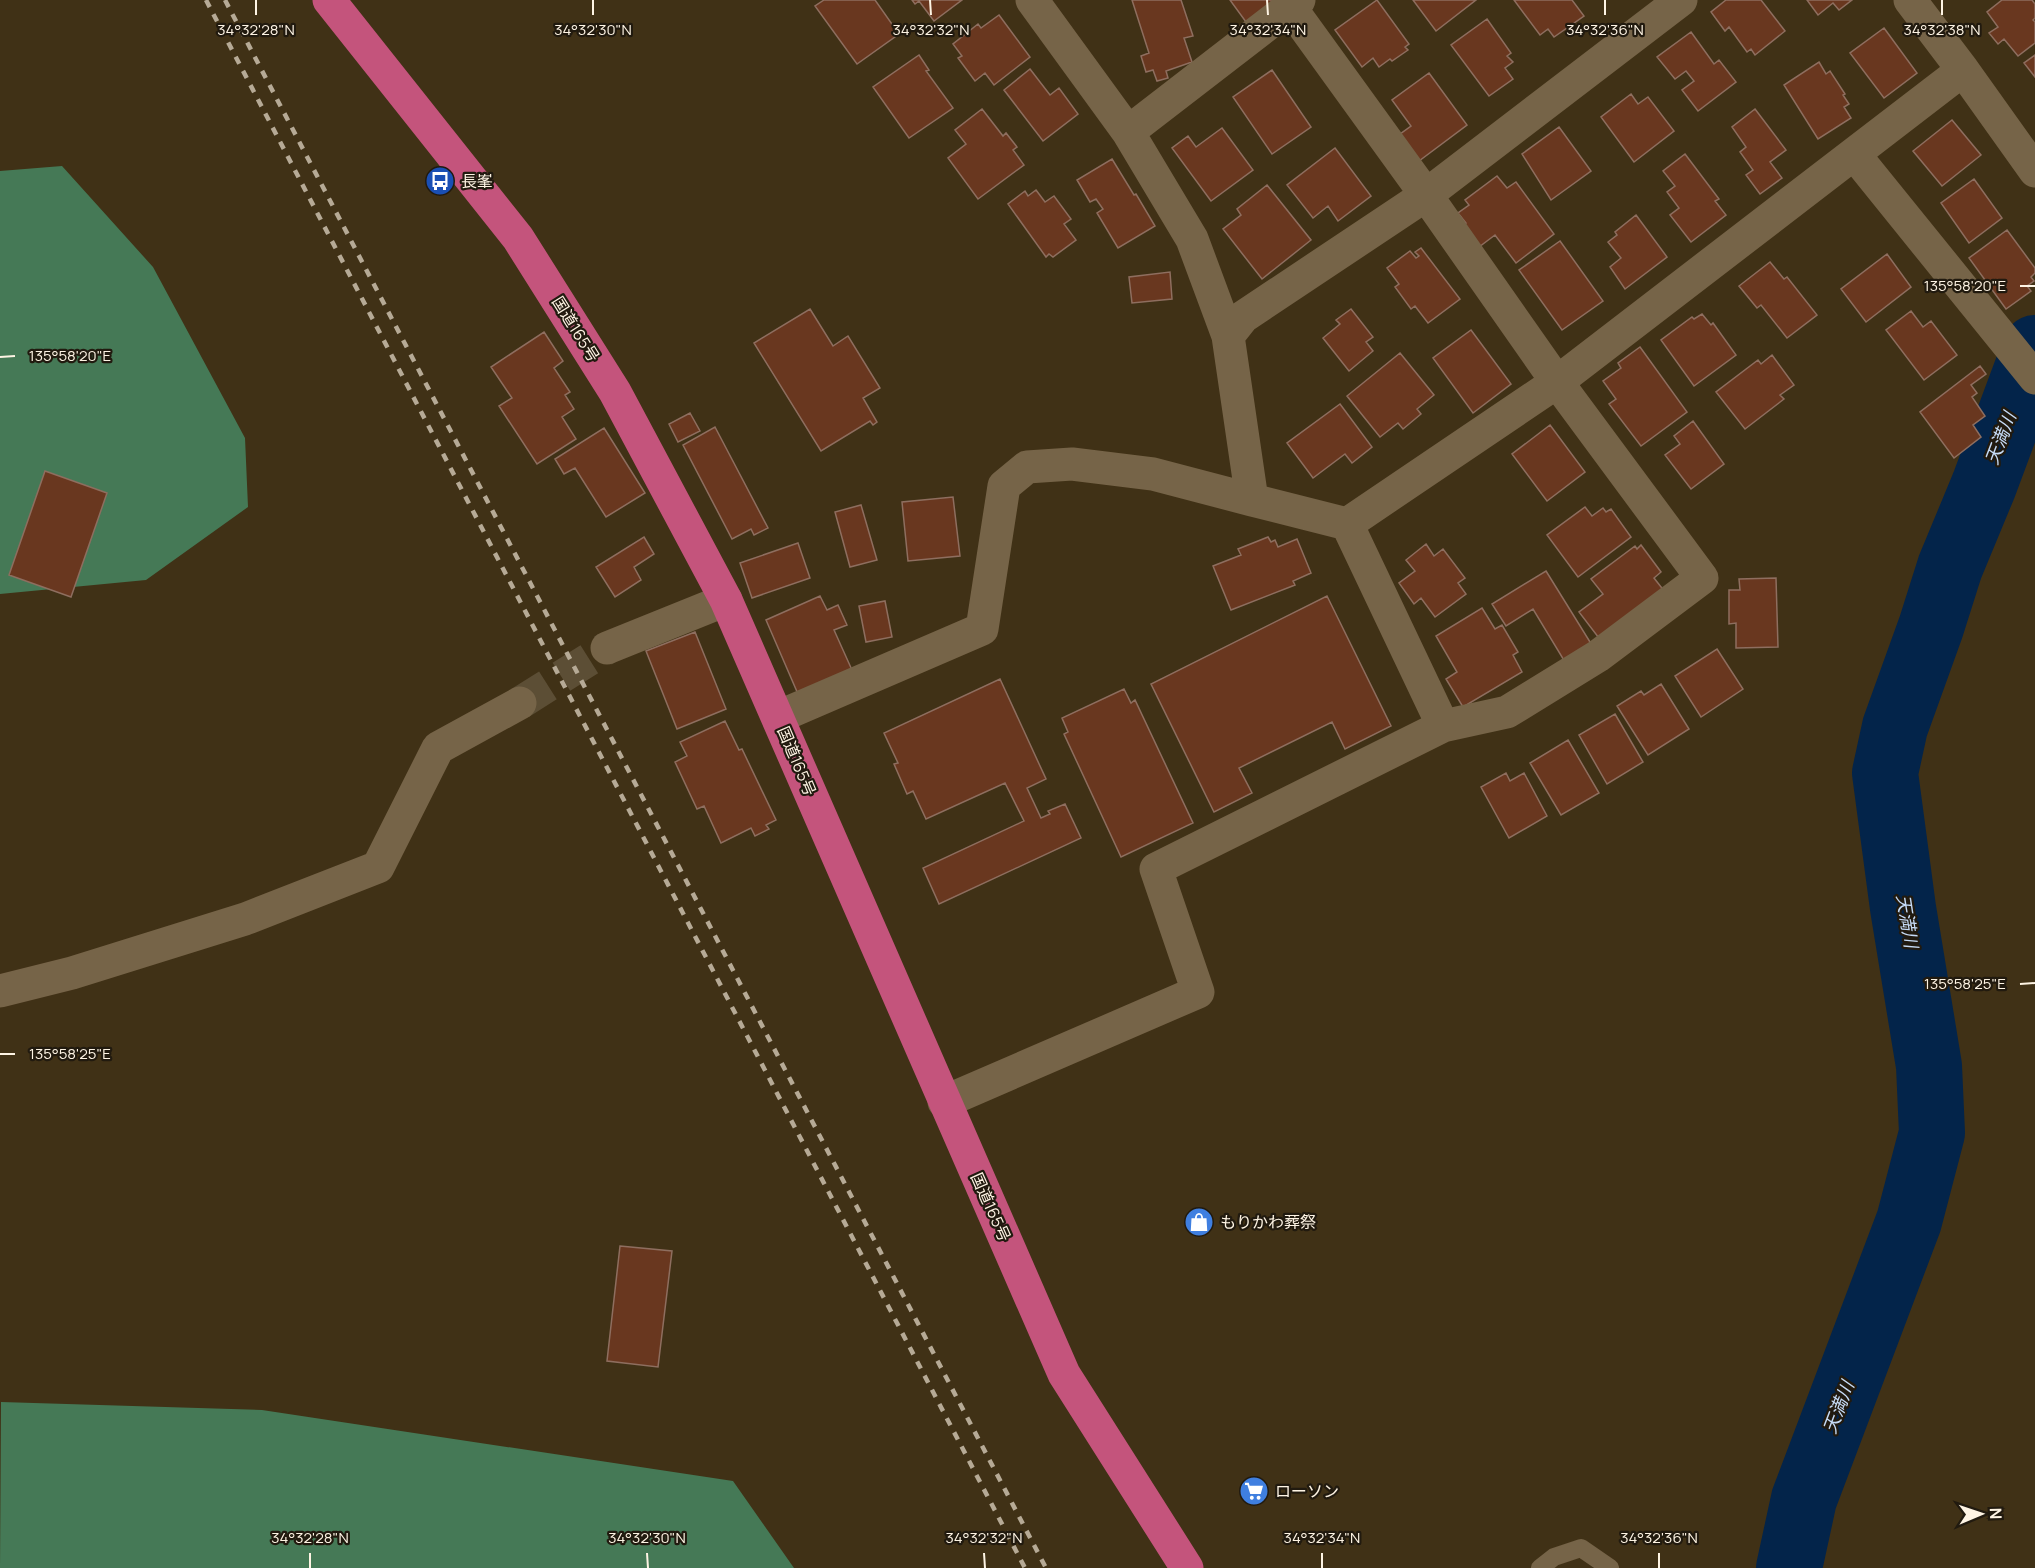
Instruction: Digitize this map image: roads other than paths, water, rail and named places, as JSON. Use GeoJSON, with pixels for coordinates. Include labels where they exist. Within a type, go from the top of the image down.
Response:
{"type":"FeatureCollection","features":[{"type":"Feature","properties":{"kind":"highway","name":"国道165号"},"geometry":{"type":"LineString","coordinates":[[329,0],[518,238],[615,392],[726,600],[1064,1374],[1187,1568]]}},
{"type":"Feature","properties":{"kind":"street"},"geometry":{"type":"LineString","coordinates":[[1032,0],[1128,132],[1192,238],[1228,336],[1252,500]]}},
{"type":"Feature","properties":{"kind":"street"},"geometry":{"type":"LineString","coordinates":[[1228,336],[1243,317],[1426,195],[1681,0]]}},
{"type":"Feature","properties":{"kind":"street"},"geometry":{"type":"LineString","coordinates":[[1910,0],[2035,171]]}},
{"type":"Feature","properties":{"kind":"street"},"geometry":{"type":"LineString","coordinates":[[944,1102],[1198,992],[1156,869],[1443,726],[1507,712],[1598,656],[1702,578],[1557,382],[1294,4],[1128,132]]}},
{"type":"Feature","properties":{"kind":"street"},"geometry":{"type":"LineString","coordinates":[[778,717],[982,629],[1004,486],[1027,467],[1072,464],[1153,474],[1347,524],[1557,382],[1963,70]]}},
{"type":"Feature","properties":{"kind":"street"},"geometry":{"type":"LineString","coordinates":[[1854,154],[2035,378]]}},
{"type":"Feature","properties":{"kind":"street"},"geometry":{"type":"LineString","coordinates":[[1347,524],[1443,726]]}},
{"type":"Feature","properties":{"kind":"street"},"geometry":{"type":"LineString","coordinates":[[607,648],[726,600]]}},
{"type":"Feature","properties":{"kind":"street"},"geometry":{"type":"LineString","coordinates":[[0,991],[72,973],[244,919],[378,867],[438,748],[520,703]]}},
{"type":"Feature","properties":{"kind":"lane"},"geometry":{"type":"LineString","coordinates":[[1540,1568],[1554,1557],[1581,1548],[1610,1568]]}},
{"type":"Feature","properties":{"kind":"waterway","name":"天満川"},"geometry":{"type":"LineString","coordinates":[[1789,1568],[1804,1499],[1909,1221],[1932,1133],[1929,1066],[1903,908],[1885,773],[1895,727],[1950,567],[1984,485],[2035,348]]}},
{"type":"Feature","properties":{"kind":"tunnel"},"geometry":{"type":"LineString","coordinates":[[520,703],[607,648]]}},
{"type":"Feature","properties":{"kind":"railway"},"geometry":{"type":"LineString","coordinates":[[206,0],[1025,1568]]}},
{"type":"Feature","properties":{"kind":"railway"},"geometry":{"type":"LineString","coordinates":[[225,0],[1046,1568]]}},
{"type":"Feature","properties":{"kind":"place","name":"長峯"},"geometry":{"type":"Point","coordinates":[440,181]}},
{"type":"Feature","properties":{"kind":"place","name":"もりかわ葬祭"},"geometry":{"type":"Point","coordinates":[1199,1222]}},
{"type":"Feature","properties":{"kind":"place","name":"ローソン"},"geometry":{"type":"Point","coordinates":[1254,1491]}}]}
